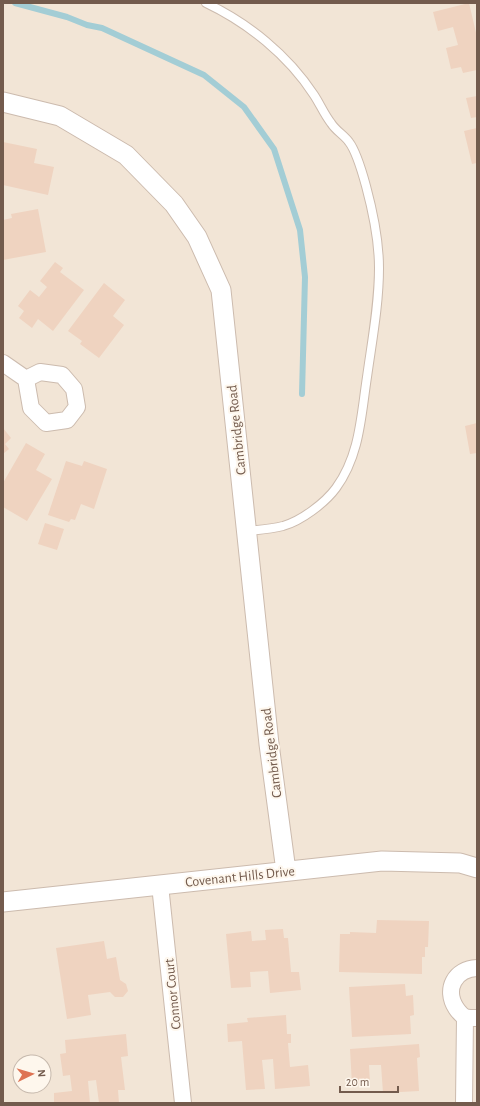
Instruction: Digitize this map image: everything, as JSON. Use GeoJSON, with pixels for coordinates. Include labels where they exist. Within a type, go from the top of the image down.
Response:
{"type":"FeatureCollection","features":[{"type":"Feature","properties":{"kind":"street","name":"Cambridge Road"},"geometry":{"type":"LineString","coordinates":[[3,102],[60,116],[126,154],[174,204],[197,237],[221,290],[269,744],[286,871]]}},
{"type":"Feature","properties":{"kind":"street"},"geometry":{"type":"LineString","coordinates":[[3,363],[26,379]]}},
{"type":"Feature","properties":{"kind":"street","name":"Covenant Hills Drive"},"geometry":{"type":"LineString","coordinates":[[3,902],[382,861],[460,863],[477,868]]}},
{"type":"Feature","properties":{"kind":"street","name":"Connor Court"},"geometry":{"type":"LineString","coordinates":[[160,885],[183,1103]]}},
{"type":"Feature","properties":{"kind":"street"},"geometry":{"type":"LineString","coordinates":[[464,1103],[471,1018],[458,1011],[452,1002],[450,993],[452,983],[458,975],[466,969],[477,968]]}},
{"type":"Feature","properties":{"kind":"lane"},"geometry":{"type":"LineString","coordinates":[[206,3],[221,10],[257,34],[288,62],[313,94],[332,125],[350,142],[362,172],[371,205],[378,242],[378,284],[373,333],[359,436],[354,456],[347,472],[335,489],[318,506],[303,517],[283,526],[247,532]]}},
{"type":"Feature","properties":{"kind":"shaded area"},"geometry":{"type":"Polygon","coordinates":[[[3,3],[477,3],[477,1103],[3,1103],[3,3]]]}},
{"type":"Feature","properties":{"kind":"building"},"geometry":{"type":"Polygon","coordinates":[[[469,3],[477,37],[477,70],[463,73],[461,67],[451,69],[446,48],[458,45],[453,27],[438,31],[433,12],[469,3]]]}},
{"type":"Feature","properties":{"kind":"building"},"geometry":{"type":"Polygon","coordinates":[[[477,96],[477,117],[471,118],[466,98],[477,96]]]}},
{"type":"Feature","properties":{"kind":"building"},"geometry":{"type":"Polygon","coordinates":[[[477,128],[477,163],[472,164],[464,131],[477,128]]]}},
{"type":"Feature","properties":{"kind":"building"},"geometry":{"type":"Polygon","coordinates":[[[3,142],[37,149],[34,163],[54,167],[48,195],[3,185],[3,142]]]}},
{"type":"Feature","properties":{"kind":"building"},"geometry":{"type":"Polygon","coordinates":[[[38,209],[46,252],[3,260],[3,220],[12,218],[11,214],[38,209]]]}},
{"type":"Feature","properties":{"kind":"building"},"geometry":{"type":"Polygon","coordinates":[[[55,262],[63,268],[60,272],[84,290],[53,331],[38,319],[32,328],[19,318],[24,311],[18,306],[30,290],[39,297],[47,287],[40,281],[55,262]]]}},
{"type":"Feature","properties":{"kind":"building"},"geometry":{"type":"Polygon","coordinates":[[[104,283],[125,300],[113,316],[124,325],[99,358],[80,344],[82,341],[68,331],[104,283]]]}},
{"type":"Feature","properties":{"kind":"building"},"geometry":{"type":"Polygon","coordinates":[[[477,423],[477,453],[470,454],[465,426],[477,423]]]}},
{"type":"Feature","properties":{"kind":"building"},"geometry":{"type":"Polygon","coordinates":[[[3,428],[11,438],[5,444],[9,449],[3,454],[3,428]]]}},
{"type":"Feature","properties":{"kind":"building"},"geometry":{"type":"Polygon","coordinates":[[[26,443],[45,454],[36,470],[52,479],[27,521],[3,507],[3,483],[26,443]]]}},
{"type":"Feature","properties":{"kind":"building"},"geometry":{"type":"Polygon","coordinates":[[[66,461],[82,466],[84,461],[107,469],[94,509],[81,504],[75,520],[71,519],[69,522],[48,515],[66,461]]]}},
{"type":"Feature","properties":{"kind":"building"},"geometry":{"type":"Polygon","coordinates":[[[45,523],[64,529],[57,550],[38,544],[45,523]]]}},
{"type":"Feature","properties":{"kind":"building"},"geometry":{"type":"Polygon","coordinates":[[[377,920],[429,921],[428,947],[425,947],[425,957],[422,957],[422,974],[339,972],[340,934],[350,934],[350,932],[376,933],[377,920]]]}},
{"type":"Feature","properties":{"kind":"building"},"geometry":{"type":"Polygon","coordinates":[[[283,929],[284,938],[288,938],[291,972],[299,972],[301,990],[270,993],[268,971],[250,972],[251,987],[231,988],[226,934],[251,931],[252,941],[266,940],[265,930],[283,929]]]}},
{"type":"Feature","properties":{"kind":"building"},"geometry":{"type":"Polygon","coordinates":[[[104,941],[107,959],[116,957],[120,980],[126,984],[128,991],[123,997],[115,997],[110,992],[88,995],[91,1015],[67,1019],[56,948],[104,941]]]}},
{"type":"Feature","properties":{"kind":"building"},"geometry":{"type":"Polygon","coordinates":[[[405,984],[406,996],[413,995],[414,1015],[410,1016],[411,1034],[352,1037],[349,987],[405,984]]]}},
{"type":"Feature","properties":{"kind":"building"},"geometry":{"type":"Polygon","coordinates":[[[286,1015],[287,1034],[291,1034],[291,1043],[288,1043],[290,1067],[308,1065],[310,1086],[275,1089],[273,1059],[262,1060],[265,1089],[246,1090],[242,1041],[228,1042],[227,1024],[248,1022],[247,1018],[286,1015]]]}},
{"type":"Feature","properties":{"kind":"building"},"geometry":{"type":"Polygon","coordinates":[[[126,1034],[128,1056],[121,1057],[125,1090],[118,1090],[119,1103],[99,1103],[96,1080],[88,1081],[90,1103],[54,1103],[54,1093],[72,1091],[70,1075],[63,1076],[60,1054],[66,1053],[65,1040],[126,1034]]]}},
{"type":"Feature","properties":{"kind":"building"},"geometry":{"type":"Polygon","coordinates":[[[419,1044],[420,1057],[417,1058],[419,1091],[383,1093],[381,1065],[369,1065],[370,1084],[352,1085],[350,1049],[419,1044]]]}},
{"type":"Feature","properties":{"kind":"waterway"},"geometry":{"type":"LineString","coordinates":[[15,3],[67,17],[87,25],[102,28],[204,75],[244,107],[274,149],[300,230],[305,277],[302,394]]}}]}
